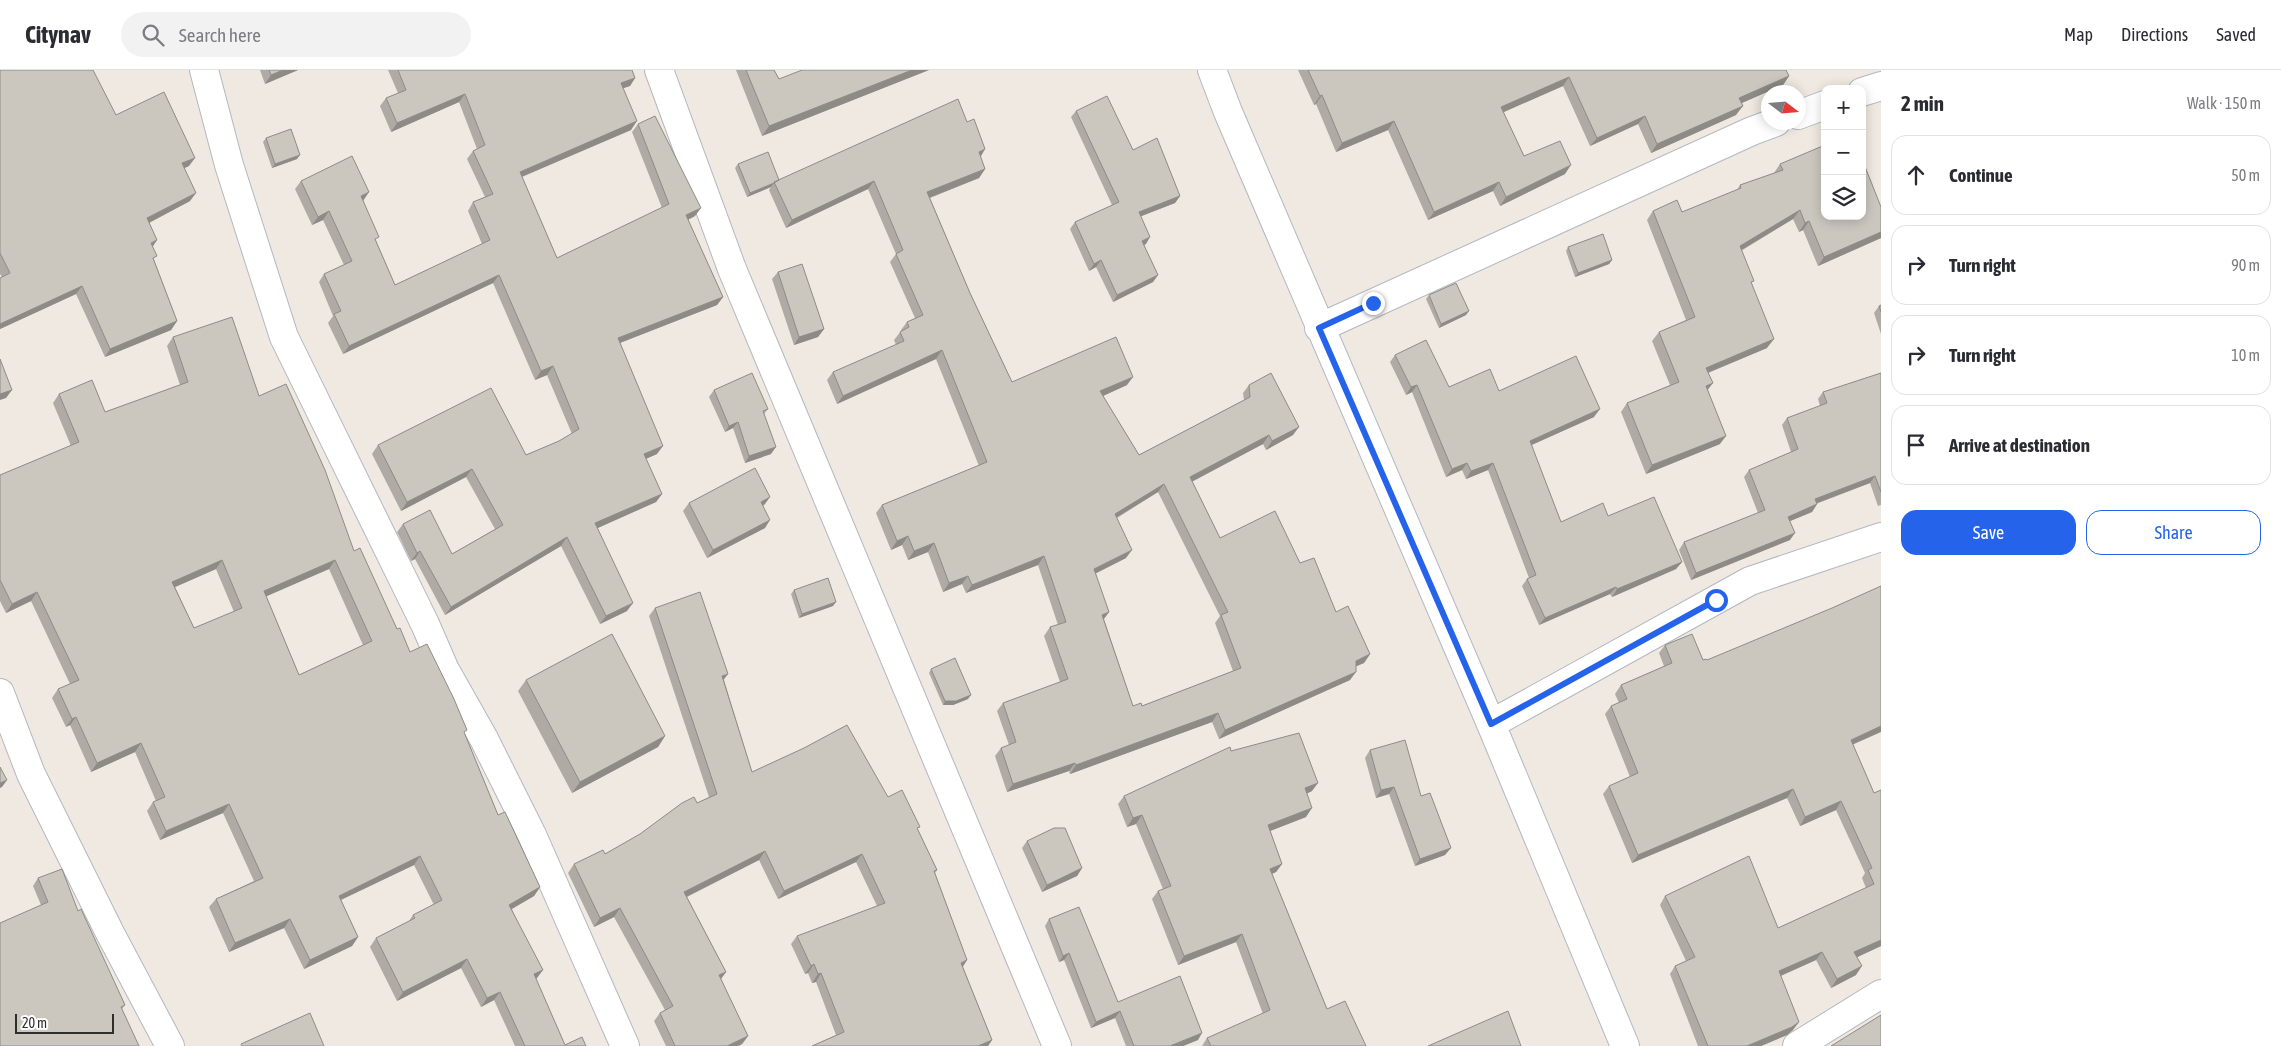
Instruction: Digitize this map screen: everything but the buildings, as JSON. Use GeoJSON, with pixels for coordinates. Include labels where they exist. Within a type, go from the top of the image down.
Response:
{"type":"FeatureCollection","features":[{"type":"Feature","properties":{"kind":"street"},"geometry":{"type":"LineString","coordinates":[[204,70],[228,165],[284,337],[425,624],[445,670],[484,739],[532,835],[625,1046]]}},
{"type":"Feature","properties":{"kind":"street"},"geometry":{"type":"LineString","coordinates":[[659,70],[732,269],[1057,1046]]}},
{"type":"Feature","properties":{"kind":"street"},"geometry":{"type":"LineString","coordinates":[[1212,70],[1319,328],[1491,724],[1625,1046]]}},
{"type":"Feature","properties":{"kind":"street"},"geometry":{"type":"LineString","coordinates":[[1866,91],[1881,86]]}},
{"type":"Feature","properties":{"kind":"street"},"geometry":{"type":"LineString","coordinates":[[1806,112],[1821,106]]}},
{"type":"Feature","properties":{"kind":"street"},"geometry":{"type":"LineString","coordinates":[[1319,328],[1761,128]]}},
{"type":"Feature","properties":{"kind":"street"},"geometry":{"type":"LineString","coordinates":[[1491,724],[1750,581],[1881,536]]}},
{"type":"Feature","properties":{"kind":"street"},"geometry":{"type":"LineString","coordinates":[[0,694],[31,774],[110,933],[170,1046]]}},
{"type":"Feature","properties":{"kind":"street"},"geometry":{"type":"LineString","coordinates":[[1797,1046],[1881,994]]}},
{"type":"Feature","properties":{"kind":"route"},"geometry":{"type":"LineString","coordinates":[[1373,303],[1319,328],[1491,724],[1716,600]]}}]}
